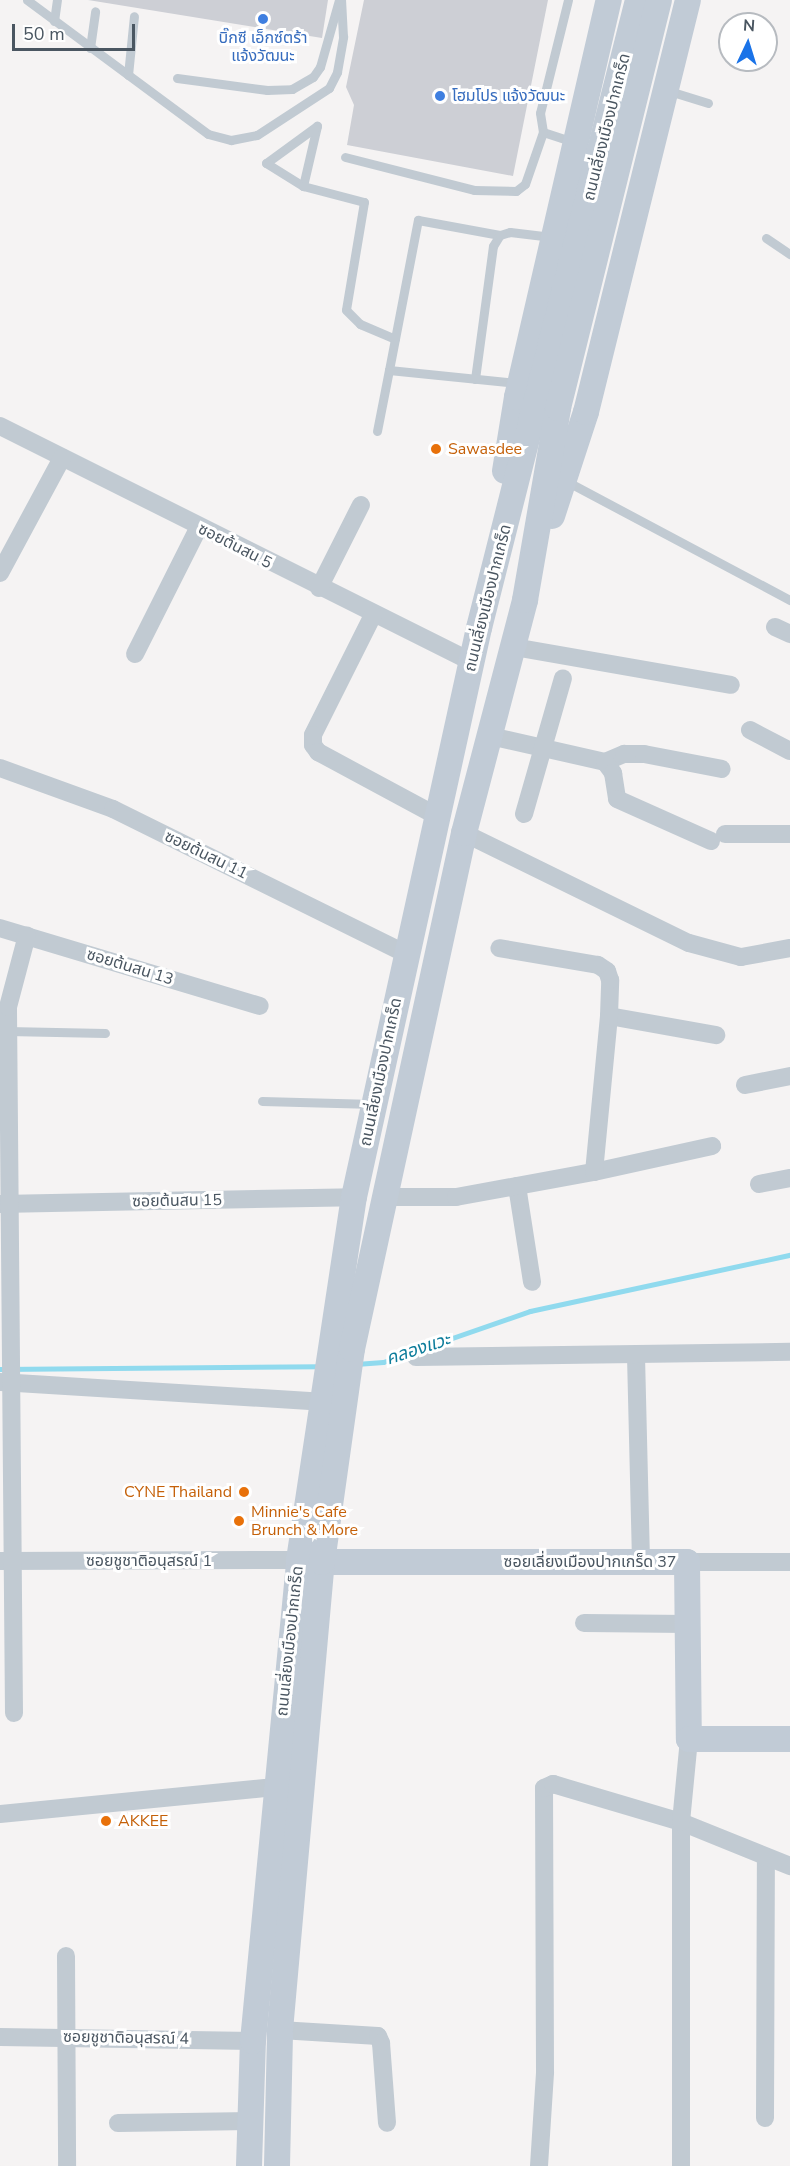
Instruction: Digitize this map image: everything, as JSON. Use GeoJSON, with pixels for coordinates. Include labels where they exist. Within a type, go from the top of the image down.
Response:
{"type":"FeatureCollection","features":[{"type":"Feature","properties":{"kind":"main road"},"geometry":{"type":"LineString","coordinates":[[479,628],[521,383],[609,0]]}},
{"type":"Feature","properties":{"kind":"main road","name":"ถนนเลี่ยงเมืองปากเกร็ด"},"geometry":{"type":"LineString","coordinates":[[249,2166],[253,2040],[275,1787],[342,1349],[383,1197],[464,832],[525,600],[558,408],[638,0]]}},
{"type":"Feature","properties":{"kind":"main road","name":"ถนนเลี่ยงเมืองปากเกร็ด"},"geometry":{"type":"LineString","coordinates":[[342,1349],[354,1197],[479,628],[659,0]]}},
{"type":"Feature","properties":{"kind":"main road"},"geometry":{"type":"LineString","coordinates":[[525,600],[586,412],[688,0]]}},
{"type":"Feature","properties":{"kind":"main road","name":"ถนนเลี่ยงเมืองปากเกร็ด"},"geometry":{"type":"LineString","coordinates":[[277,2166],[280,2030],[310,1561]]}},
{"type":"Feature","properties":{"kind":"main road","name":"ซอยเลี่ยงเมืองปากเกร็ด 37"},"geometry":{"type":"LineString","coordinates":[[310,1561],[687,1562],[689,1739]]}},
{"type":"Feature","properties":{"kind":"main road"},"geometry":{"type":"LineString","coordinates":[[689,1739],[790,1739]]}},
{"type":"Feature","properties":{"kind":"street","name":"ซอยต้นสน 5"},"geometry":{"type":"LineString","coordinates":[[0,426],[319,588],[472,662]]}},
{"type":"Feature","properties":{"kind":"street"},"geometry":{"type":"LineString","coordinates":[[0,573],[62,458]]}},
{"type":"Feature","properties":{"kind":"street"},"geometry":{"type":"LineString","coordinates":[[319,588],[361,505]]}},
{"type":"Feature","properties":{"kind":"street"},"geometry":{"type":"LineString","coordinates":[[135,654],[199,527]]}},
{"type":"Feature","properties":{"kind":"street"},"geometry":{"type":"LineString","coordinates":[[373,615],[313,735],[313,745],[318,752],[437,816]]}},
{"type":"Feature","properties":{"kind":"street"},"geometry":{"type":"LineString","coordinates":[[514,647],[731,685]]}},
{"type":"Feature","properties":{"kind":"street"},"geometry":{"type":"LineString","coordinates":[[524,814],[563,678]]}},
{"type":"Feature","properties":{"kind":"street"},"geometry":{"type":"LineString","coordinates":[[750,730],[790,751]]}},
{"type":"Feature","properties":{"kind":"street"},"geometry":{"type":"LineString","coordinates":[[490,736],[605,762],[624,754],[644,754],[722,769]]}},
{"type":"Feature","properties":{"kind":"street"},"geometry":{"type":"LineString","coordinates":[[605,762],[613,773],[617,799],[718,837],[790,834]]}},
{"type":"Feature","properties":{"kind":"street","name":"ซอยต้นสน 11"},"geometry":{"type":"LineString","coordinates":[[0,768],[113,808],[406,954]]}},
{"type":"Feature","properties":{"kind":"street"},"geometry":{"type":"LineString","coordinates":[[464,832],[689,943],[741,957],[790,948]]}},
{"type":"Feature","properties":{"kind":"street","name":"ซอยต้นสน 13"},"geometry":{"type":"LineString","coordinates":[[0,928],[260,1006]]}},
{"type":"Feature","properties":{"kind":"street"},"geometry":{"type":"LineString","coordinates":[[14,1713],[6,1561],[7,1380],[10,1351],[5,1204],[7,1031],[8,996],[27,935]]}},
{"type":"Feature","properties":{"kind":"street"},"geometry":{"type":"LineString","coordinates":[[500,948],[598,965],[610,980],[609,1016],[594,1172]]}},
{"type":"Feature","properties":{"kind":"street"},"geometry":{"type":"LineString","coordinates":[[609,1016],[716,1035]]}},
{"type":"Feature","properties":{"kind":"street"},"geometry":{"type":"LineString","coordinates":[[745,1085],[790,1076]]}},
{"type":"Feature","properties":{"kind":"street"},"geometry":{"type":"LineString","coordinates":[[383,1197],[456,1197],[594,1172],[711,1146]]}},
{"type":"Feature","properties":{"kind":"street"},"geometry":{"type":"LineString","coordinates":[[759,1184],[790,1178]]}},
{"type":"Feature","properties":{"kind":"street"},"geometry":{"type":"LineString","coordinates":[[517,1186],[532,1282]]}},
{"type":"Feature","properties":{"kind":"street","name":"ซอยต้นสน 15"},"geometry":{"type":"LineString","coordinates":[[5,1204],[354,1197]]}},
{"type":"Feature","properties":{"kind":"street"},"geometry":{"type":"LineString","coordinates":[[416,1357],[636,1356],[790,1352]]}},
{"type":"Feature","properties":{"kind":"street"},"geometry":{"type":"LineString","coordinates":[[636,1356],[641,1562]]}},
{"type":"Feature","properties":{"kind":"street"},"geometry":{"type":"LineString","coordinates":[[7,1380],[333,1400]]}},
{"type":"Feature","properties":{"kind":"street","name":"ซอยชูชาติอนุสรณ์ 1"},"geometry":{"type":"LineString","coordinates":[[6,1561],[310,1561]]}},
{"type":"Feature","properties":{"kind":"street"},"geometry":{"type":"LineString","coordinates":[[687,1562],[790,1562]]}},
{"type":"Feature","properties":{"kind":"street"},"geometry":{"type":"LineString","coordinates":[[584,1623],[688,1624]]}},
{"type":"Feature","properties":{"kind":"street"},"geometry":{"type":"LineString","coordinates":[[681,2166],[681,1822],[689,1739]]}},
{"type":"Feature","properties":{"kind":"street"},"geometry":{"type":"LineString","coordinates":[[539,2166],[545,2072],[544,1788],[553,1785],[681,1822],[790,1866]]}},
{"type":"Feature","properties":{"kind":"street"},"geometry":{"type":"LineString","coordinates":[[0,1814],[275,1787]]}},
{"type":"Feature","properties":{"kind":"street"},"geometry":{"type":"LineString","coordinates":[[765,2118],[766,1857]]}},
{"type":"Feature","properties":{"kind":"street"},"geometry":{"type":"LineString","coordinates":[[66,1956],[67,2166]]}},
{"type":"Feature","properties":{"kind":"street"},"geometry":{"type":"LineString","coordinates":[[280,2030],[378,2036],[381,2043],[387,2123]]}},
{"type":"Feature","properties":{"kind":"street","name":"ซอยชูชาติอนุสรณ์ 4"},"geometry":{"type":"LineString","coordinates":[[0,2037],[253,2040]]}},
{"type":"Feature","properties":{"kind":"street"},"geometry":{"type":"LineString","coordinates":[[118,2123],[251,2121]]}},
{"type":"Feature","properties":{"kind":"lane"},"geometry":{"type":"LineString","coordinates":[[27,0],[208,134],[231,140],[257,135],[329,88],[337,72],[343,37],[340,0]]}},
{"type":"Feature","properties":{"kind":"lane"},"geometry":{"type":"LineString","coordinates":[[54,21],[57,0]]}},
{"type":"Feature","properties":{"kind":"lane"},"geometry":{"type":"LineString","coordinates":[[177,78],[267,90],[292,88],[313,77],[331,37],[340,0]]}},
{"type":"Feature","properties":{"kind":"lane"},"geometry":{"type":"LineString","coordinates":[[345,157],[474,190],[516,191],[525,184],[543,132],[540,113],[568,0]]}},
{"type":"Feature","properties":{"kind":"lane"},"geometry":{"type":"LineString","coordinates":[[90,48],[95,11]]}},
{"type":"Feature","properties":{"kind":"lane"},"geometry":{"type":"LineString","coordinates":[[128,75],[134,16]]}},
{"type":"Feature","properties":{"kind":"lane"},"geometry":{"type":"LineString","coordinates":[[666,90],[708,103]]}},
{"type":"Feature","properties":{"kind":"lane"},"geometry":{"type":"LineString","coordinates":[[303,186],[317,126],[266,164],[303,186],[364,202],[346,310],[360,324],[395,339]]}},
{"type":"Feature","properties":{"kind":"lane"},"geometry":{"type":"LineString","coordinates":[[543,132],[576,142]]}},
{"type":"Feature","properties":{"kind":"lane"},"geometry":{"type":"LineString","coordinates":[[377,431],[418,220],[500,235],[510,232],[554,238]]}},
{"type":"Feature","properties":{"kind":"lane"},"geometry":{"type":"LineString","coordinates":[[475,379],[494,246],[500,235]]}},
{"type":"Feature","properties":{"kind":"lane"},"geometry":{"type":"LineString","coordinates":[[766,238],[790,254]]}},
{"type":"Feature","properties":{"kind":"lane"},"geometry":{"type":"LineString","coordinates":[[389,370],[521,383]]}},
{"type":"Feature","properties":{"kind":"lane"},"geometry":{"type":"LineString","coordinates":[[564,480],[790,600]]}},
{"type":"Feature","properties":{"kind":"lane"},"geometry":{"type":"LineString","coordinates":[[7,1031],[105,1033]]}},
{"type":"Feature","properties":{"kind":"lane"},"geometry":{"type":"LineString","coordinates":[[262,1101],[374,1104]]}},
{"type":"Feature","properties":{"kind":"building","name":"บิ๊กซี เอ็กซ์ตร้า แจ้งวัฒนะ"},"geometry":{"type":"Polygon","coordinates":[[[88,0],[328,0],[322,38],[88,0]]]}},
{"type":"Feature","properties":{"kind":"building","name":"โฮมโปร แจ้งวัฒนะ"},"geometry":{"type":"Polygon","coordinates":[[[364,0],[548,0],[513,176],[347,145],[354,105],[346,87],[364,0]]]}},
{"type":"Feature","properties":{"kind":"waterway","name":"คลองแวะ"},"geometry":{"type":"LineString","coordinates":[[356,1364],[383,1362],[530,1311],[790,1255]]}},
{"type":"Feature","properties":{"kind":"waterway","name":"คลองแวะ"},"geometry":{"type":"LineString","coordinates":[[0,1369],[320,1366]]}},
{"type":"Feature","properties":{"kind":"place","name":"บิ๊กซี เอ็กซ์ตร้า แจ้งวัฒนะ"},"geometry":{"type":"Point","coordinates":[263,19]}},
{"type":"Feature","properties":{"kind":"place","name":"โฮมโปร แจ้งวัฒนะ"},"geometry":{"type":"Point","coordinates":[440,96]}},
{"type":"Feature","properties":{"kind":"place","name":"Sawasdee"},"geometry":{"type":"Point","coordinates":[436,449]}},
{"type":"Feature","properties":{"kind":"place","name":"CYNE Thailand"},"geometry":{"type":"Point","coordinates":[244,1492]}},
{"type":"Feature","properties":{"kind":"place","name":"Minnie's Cafe Brunch & More"},"geometry":{"type":"Point","coordinates":[239,1521]}},
{"type":"Feature","properties":{"kind":"place","name":"AKKEE"},"geometry":{"type":"Point","coordinates":[106,1821]}}]}
